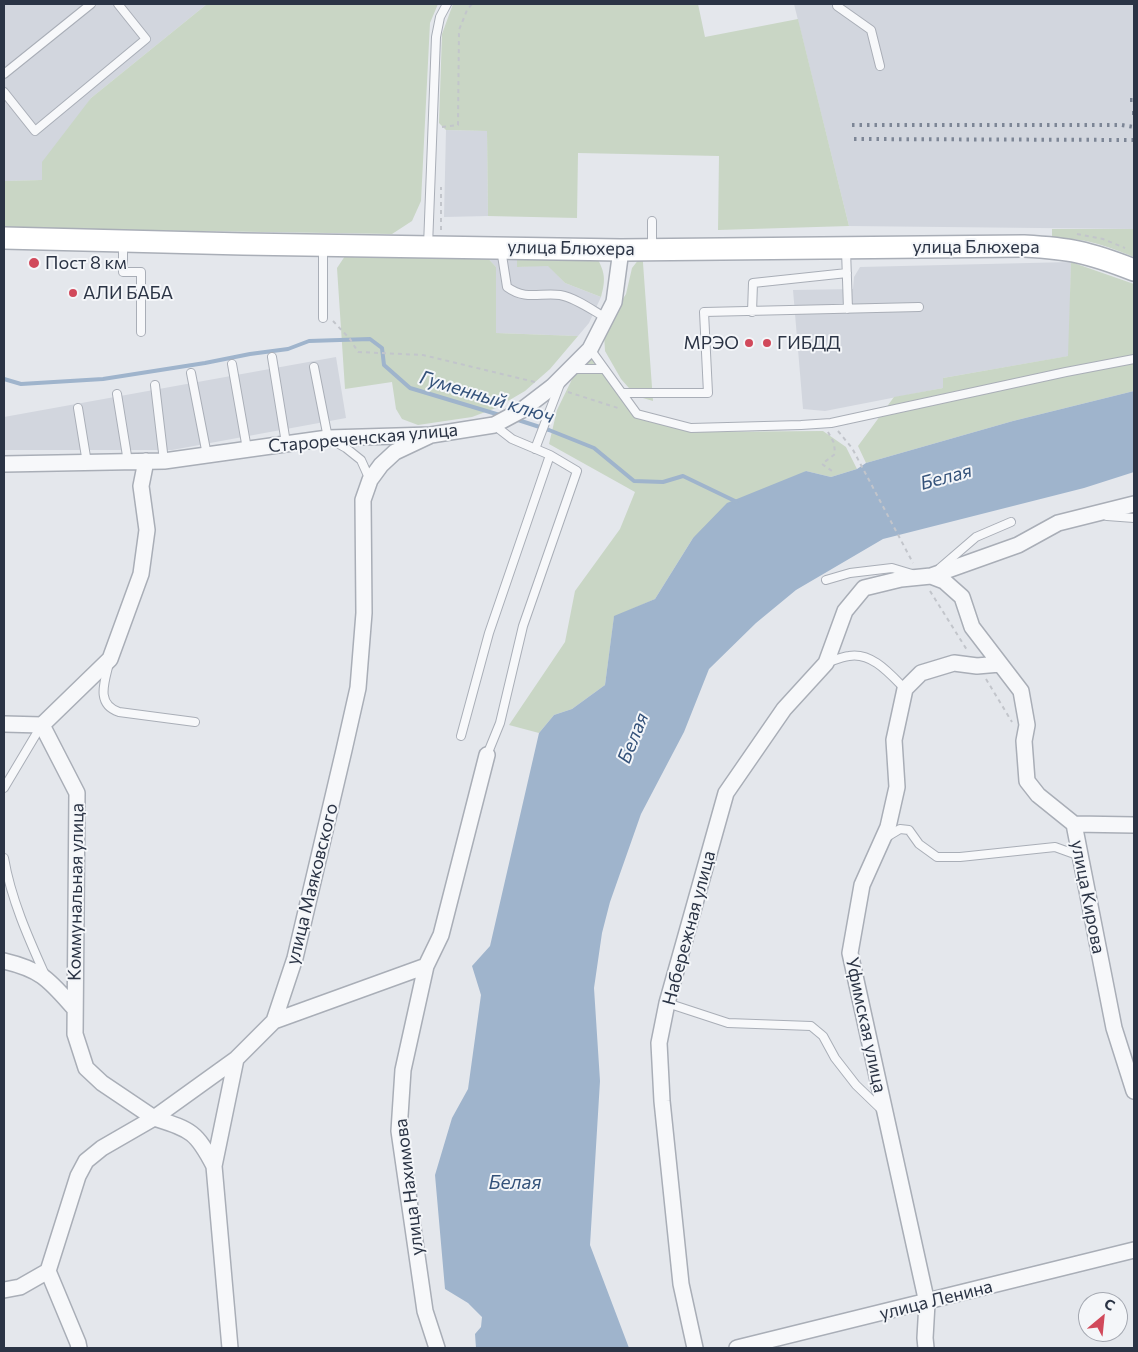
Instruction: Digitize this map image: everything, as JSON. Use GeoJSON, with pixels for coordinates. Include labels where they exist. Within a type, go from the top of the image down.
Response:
{"type":"FeatureCollection","features":[{"type":"Feature","properties":{"kind":"main road","name":"улица Блюхера"},"geometry":{"type":"LineString","coordinates":[[4,238],[621,250],[1022,246],[1054,248],[1099,257],[1134,270]]}},
{"type":"Feature","properties":{"kind":"street","name":"Старореченская улица"},"geometry":{"type":"LineString","coordinates":[[4,464],[164,461],[328,438],[431,435],[494,425],[522,410],[561,380],[590,349],[614,302],[621,250]]}},
{"type":"Feature","properties":{"kind":"street","name":"улица Маяковского"},"geometry":{"type":"LineString","coordinates":[[48,1271],[78,1176],[86,1161],[102,1148],[154,1118],[236,1059],[274,1021],[295,958],[358,688],[364,613],[363,500],[370,480],[380,465],[395,452],[431,435]]}},
{"type":"Feature","properties":{"kind":"street"},"geometry":{"type":"LineString","coordinates":[[4,724],[42,725],[110,659],[141,574],[147,530],[141,486],[146,461]]}},
{"type":"Feature","properties":{"kind":"street"},"geometry":{"type":"LineString","coordinates":[[926,576],[1018,545],[1058,523],[1134,504]]}},
{"type":"Feature","properties":{"kind":"street","name":"Набережная улица"},"geometry":{"type":"LineString","coordinates":[[695,1348],[681,1284],[662,1101],[659,1043],[667,1004],[726,793],[784,709],[826,663],[845,611],[864,588],[901,579],[926,576]]}},
{"type":"Feature","properties":{"kind":"street","name":"улица Кирова"},"geometry":{"type":"LineString","coordinates":[[926,576],[944,581],[962,597],[972,627],[1021,691],[1027,725],[1024,741],[1027,781],[1038,795],[1074,824],[1114,1028],[1134,1091]]}},
{"type":"Feature","properties":{"kind":"street"},"geometry":{"type":"LineString","coordinates":[[905,689],[921,673],[954,663],[977,666],[1000,664]]}},
{"type":"Feature","properties":{"kind":"street","name":"Уфимская улица"},"geometry":{"type":"LineString","coordinates":[[905,689],[894,740],[897,787],[888,827],[862,885],[850,953],[927,1303],[926,1348]]}},
{"type":"Feature","properties":{"kind":"street","name":"Коммунальная улица"},"geometry":{"type":"LineString","coordinates":[[42,725],[77,793],[74,1008],[75,1034],[86,1068],[102,1083],[154,1118],[177,1125],[192,1133],[203,1144],[214,1166]]}},
{"type":"Feature","properties":{"kind":"street","name":"улица Нахимова"},"geometry":{"type":"LineString","coordinates":[[437,1348],[425,1311],[399,1131],[403,1070],[426,966],[441,934],[487,755]]}},
{"type":"Feature","properties":{"kind":"street"},"geometry":{"type":"LineString","coordinates":[[1074,824],[1134,825]]}},
{"type":"Feature","properties":{"kind":"street"},"geometry":{"type":"LineString","coordinates":[[4,961],[24,966],[45,977],[74,1008]]}},
{"type":"Feature","properties":{"kind":"street"},"geometry":{"type":"LineString","coordinates":[[274,1021],[426,966]]}},
{"type":"Feature","properties":{"kind":"street"},"geometry":{"type":"LineString","coordinates":[[230,1348],[214,1166],[236,1059]]}},
{"type":"Feature","properties":{"kind":"street","name":"улица Ленина"},"geometry":{"type":"LineString","coordinates":[[737,1348],[927,1303],[1134,1250]]}},
{"type":"Feature","properties":{"kind":"street"},"geometry":{"type":"LineString","coordinates":[[4,1290],[20,1287],[48,1271],[78,1343],[78,1348]]}},
{"type":"Feature","properties":{"kind":"lane"},"geometry":{"type":"LineString","coordinates":[[4,74],[91,4]]}},
{"type":"Feature","properties":{"kind":"lane"},"geometry":{"type":"LineString","coordinates":[[4,92],[35,131],[146,39],[118,4]]}},
{"type":"Feature","properties":{"kind":"lane"},"geometry":{"type":"LineString","coordinates":[[428,246],[436,38],[440,17],[447,4]]}},
{"type":"Feature","properties":{"kind":"lane"},"geometry":{"type":"LineString","coordinates":[[837,4],[837,6],[871,30],[880,66]]}},
{"type":"Feature","properties":{"kind":"lane"},"geometry":{"type":"LineString","coordinates":[[652,221],[652,249]]}},
{"type":"Feature","properties":{"kind":"lane"},"geometry":{"type":"LineString","coordinates":[[123,241],[123,272],[141,272],[140,332]]}},
{"type":"Feature","properties":{"kind":"lane"},"geometry":{"type":"LineString","coordinates":[[323,245],[323,318]]}},
{"type":"Feature","properties":{"kind":"lane"},"geometry":{"type":"LineString","coordinates":[[501,247],[507,287],[514,292],[538,296],[559,295],[573,299],[606,318]]}},
{"type":"Feature","properties":{"kind":"lane"},"geometry":{"type":"LineString","coordinates":[[846,248],[848,309]]}},
{"type":"Feature","properties":{"kind":"lane"},"geometry":{"type":"LineString","coordinates":[[752,312],[753,283],[847,273]]}},
{"type":"Feature","properties":{"kind":"lane"},"geometry":{"type":"LineString","coordinates":[[622,393],[708,393],[704,312],[919,307]]}},
{"type":"Feature","properties":{"kind":"lane"},"geometry":{"type":"LineString","coordinates":[[590,349],[637,414],[691,428],[827,423],[1134,359]]}},
{"type":"Feature","properties":{"kind":"lane"},"geometry":{"type":"LineString","coordinates":[[272,357],[286,443]]}},
{"type":"Feature","properties":{"kind":"lane"},"geometry":{"type":"LineString","coordinates":[[232,364],[248,449]]}},
{"type":"Feature","properties":{"kind":"lane"},"geometry":{"type":"LineString","coordinates":[[314,367],[328,438],[346,448],[361,460],[370,480]]}},
{"type":"Feature","properties":{"kind":"lane"},"geometry":{"type":"LineString","coordinates":[[535,449],[561,380],[604,369]]}},
{"type":"Feature","properties":{"kind":"lane"},"geometry":{"type":"LineString","coordinates":[[190,373],[207,455]]}},
{"type":"Feature","properties":{"kind":"lane"},"geometry":{"type":"LineString","coordinates":[[155,385],[164,461]]}},
{"type":"Feature","properties":{"kind":"lane"},"geometry":{"type":"LineString","coordinates":[[117,394],[128,462]]}},
{"type":"Feature","properties":{"kind":"lane"},"geometry":{"type":"LineString","coordinates":[[78,408],[87,463]]}},
{"type":"Feature","properties":{"kind":"lane"},"geometry":{"type":"LineString","coordinates":[[487,755],[500,724],[523,626],[577,471],[550,455],[512,439],[494,425]]}},
{"type":"Feature","properties":{"kind":"lane"},"geometry":{"type":"LineString","coordinates":[[461,736],[489,633],[550,455]]}},
{"type":"Feature","properties":{"kind":"lane"},"geometry":{"type":"LineString","coordinates":[[1092,514],[1134,518]]}},
{"type":"Feature","properties":{"kind":"lane"},"geometry":{"type":"LineString","coordinates":[[826,580],[850,573],[892,568],[926,576],[976,537],[1011,522]]}},
{"type":"Feature","properties":{"kind":"lane"},"geometry":{"type":"LineString","coordinates":[[826,663],[850,655],[869,658],[890,673],[905,689]]}},
{"type":"Feature","properties":{"kind":"lane"},"geometry":{"type":"LineString","coordinates":[[110,659],[103,694],[105,703],[110,710],[195,722]]}},
{"type":"Feature","properties":{"kind":"lane"},"geometry":{"type":"LineString","coordinates":[[4,788],[42,725]]}},
{"type":"Feature","properties":{"kind":"lane"},"geometry":{"type":"LineString","coordinates":[[882,840],[900,829],[910,830],[919,844],[937,857],[960,857],[1055,848],[1080,856]]}},
{"type":"Feature","properties":{"kind":"lane"},"geometry":{"type":"LineString","coordinates":[[4,858],[9,884],[25,931],[45,977]]}},
{"type":"Feature","properties":{"kind":"lane"},"geometry":{"type":"LineString","coordinates":[[667,1004],[728,1023],[811,1026],[822,1036],[835,1058],[856,1085],[884,1112]]}},
{"type":"Feature","properties":{"kind":"path"},"geometry":{"type":"LineString","coordinates":[[442,126],[458,125],[459,30],[467,10],[472,4]]}},
{"type":"Feature","properties":{"kind":"path"},"geometry":{"type":"LineString","coordinates":[[441,183],[441,230]]}},
{"type":"Feature","properties":{"kind":"path"},"geometry":{"type":"LineString","coordinates":[[323,318],[332,320],[350,339],[358,352],[423,355],[561,380],[637,414]]}},
{"type":"Feature","properties":{"kind":"path"},"geometry":{"type":"LineString","coordinates":[[827,423],[852,448],[903,547],[926,576],[977,666],[1024,741]]}},
{"type":"Feature","properties":{"kind":"path"},"geometry":{"type":"LineString","coordinates":[[827,423],[834,443],[835,454],[822,464],[832,471]]}},
{"type":"Feature","properties":{"kind":"shaded area"},"geometry":{"type":"Polygon","coordinates":[[[4,4],[207,4],[91,98],[42,180],[4,181],[4,4]]]}},
{"type":"Feature","properties":{"kind":"shaded area"},"geometry":{"type":"Polygon","coordinates":[[[794,4],[1134,4],[1134,229],[849,226],[794,4]]]}},
{"type":"Feature","properties":{"kind":"shaded area"},"geometry":{"type":"Polygon","coordinates":[[[446,130],[487,131],[488,216],[444,217],[446,130]]]}},
{"type":"Feature","properties":{"kind":"shaded area"},"geometry":{"type":"Polygon","coordinates":[[[484,254],[517,255],[517,267],[548,265],[565,283],[601,297],[589,323],[578,336],[496,333],[496,267],[484,254]]]}},
{"type":"Feature","properties":{"kind":"shaded area"},"geometry":{"type":"Polygon","coordinates":[[[1071,262],[1069,356],[943,378],[943,388],[825,411],[803,409],[793,290],[853,289],[854,277],[860,267],[1071,262]]]}},
{"type":"Feature","properties":{"kind":"shaded area"},"geometry":{"type":"Polygon","coordinates":[[[336,357],[346,418],[172,450],[4,450],[4,417],[336,357]]]}},
{"type":"Feature","properties":{"kind":"green space"},"geometry":{"type":"Polygon","coordinates":[[[207,4],[438,4],[430,23],[421,201],[412,221],[392,234],[4,228],[4,181],[42,180],[42,162],[91,98],[207,4]]]}},
{"type":"Feature","properties":{"kind":"green space"},"geometry":{"type":"Polygon","coordinates":[[[453,4],[698,4],[705,37],[798,19],[849,226],[718,230],[719,156],[578,153],[577,218],[488,216],[487,131],[446,130],[439,123],[442,34],[453,4]]]}},
{"type":"Feature","properties":{"kind":"green space"},"geometry":{"type":"Polygon","coordinates":[[[1052,229],[1134,229],[1134,257],[1094,243],[1075,239],[1052,238],[1052,229]]]}},
{"type":"Feature","properties":{"kind":"green space"},"geometry":{"type":"Polygon","coordinates":[[[347,253],[484,254],[496,267],[496,333],[578,336],[550,369],[525,391],[496,408],[472,417],[418,425],[402,419],[396,409],[392,382],[345,389],[337,268],[347,253]]]}},
{"type":"Feature","properties":{"kind":"green space"},"geometry":{"type":"Polygon","coordinates":[[[643,254],[653,401],[636,396],[621,379],[605,351],[604,334],[610,319],[626,294],[632,268],[643,254]]]}},
{"type":"Feature","properties":{"kind":"green space"},"geometry":{"type":"Polygon","coordinates":[[[517,255],[596,256],[604,276],[601,297],[565,283],[548,266],[517,267],[517,255]]]}},
{"type":"Feature","properties":{"kind":"green space"},"geometry":{"type":"Polygon","coordinates":[[[1071,262],[1134,284],[1134,391],[1013,421],[866,463],[858,446],[894,397],[943,388],[943,378],[1068,356],[1071,262]]]}},
{"type":"Feature","properties":{"kind":"green space"},"geometry":{"type":"Polygon","coordinates":[[[591,358],[598,364],[636,418],[691,432],[823,431],[846,447],[857,469],[831,477],[806,471],[693,538],[655,599],[614,617],[605,685],[572,709],[554,715],[539,733],[509,725],[565,642],[575,591],[620,529],[635,492],[549,444],[557,410],[579,365],[591,358]]]}},
{"type":"Feature","properties":{"kind":"water","name":"Белая"},"geometry":{"type":"Polygon","coordinates":[[[1134,391],[1134,472],[1084,488],[883,539],[796,590],[756,623],[709,669],[684,732],[641,814],[610,902],[602,933],[594,988],[600,1081],[590,1245],[629,1348],[476,1348],[475,1334],[481,1327],[482,1317],[468,1303],[445,1289],[435,1175],[452,1118],[468,1089],[481,995],[472,966],[490,946],[539,733],[554,715],[572,709],[605,685],[614,616],[655,599],[693,538],[727,503],[806,471],[831,477],[857,469],[866,463],[1013,421],[1134,391]]]}},
{"type":"Feature","properties":{"kind":"waterway","name":"Гуменный ключ"},"geometry":{"type":"LineString","coordinates":[[4,379],[21,384],[103,379],[288,349],[309,341],[370,339],[382,348],[384,365],[410,388],[503,416]]}},
{"type":"Feature","properties":{"kind":"waterway","name":"Гуменный ключ"},"geometry":{"type":"LineString","coordinates":[[515,419],[594,448],[634,481],[663,482],[683,476],[737,502]]}},
{"type":"Feature","properties":{"kind":"railway"},"geometry":{"type":"LineString","coordinates":[[852,125],[1122,125],[1134,127]]}},
{"type":"Feature","properties":{"kind":"railway"},"geometry":{"type":"LineString","coordinates":[[854,139],[1134,140]]}},
{"type":"Feature","properties":{"kind":"place","name":"Пост 8 км"},"geometry":{"type":"Point","coordinates":[34,263]}},
{"type":"Feature","properties":{"kind":"place","name":"АЛИ БАБА"},"geometry":{"type":"Point","coordinates":[73,293]}},
{"type":"Feature","properties":{"kind":"place","name":"МРЭО"},"geometry":{"type":"Point","coordinates":[749,343]}},
{"type":"Feature","properties":{"kind":"place","name":"ГИБДД"},"geometry":{"type":"Point","coordinates":[767,343]}}]}
